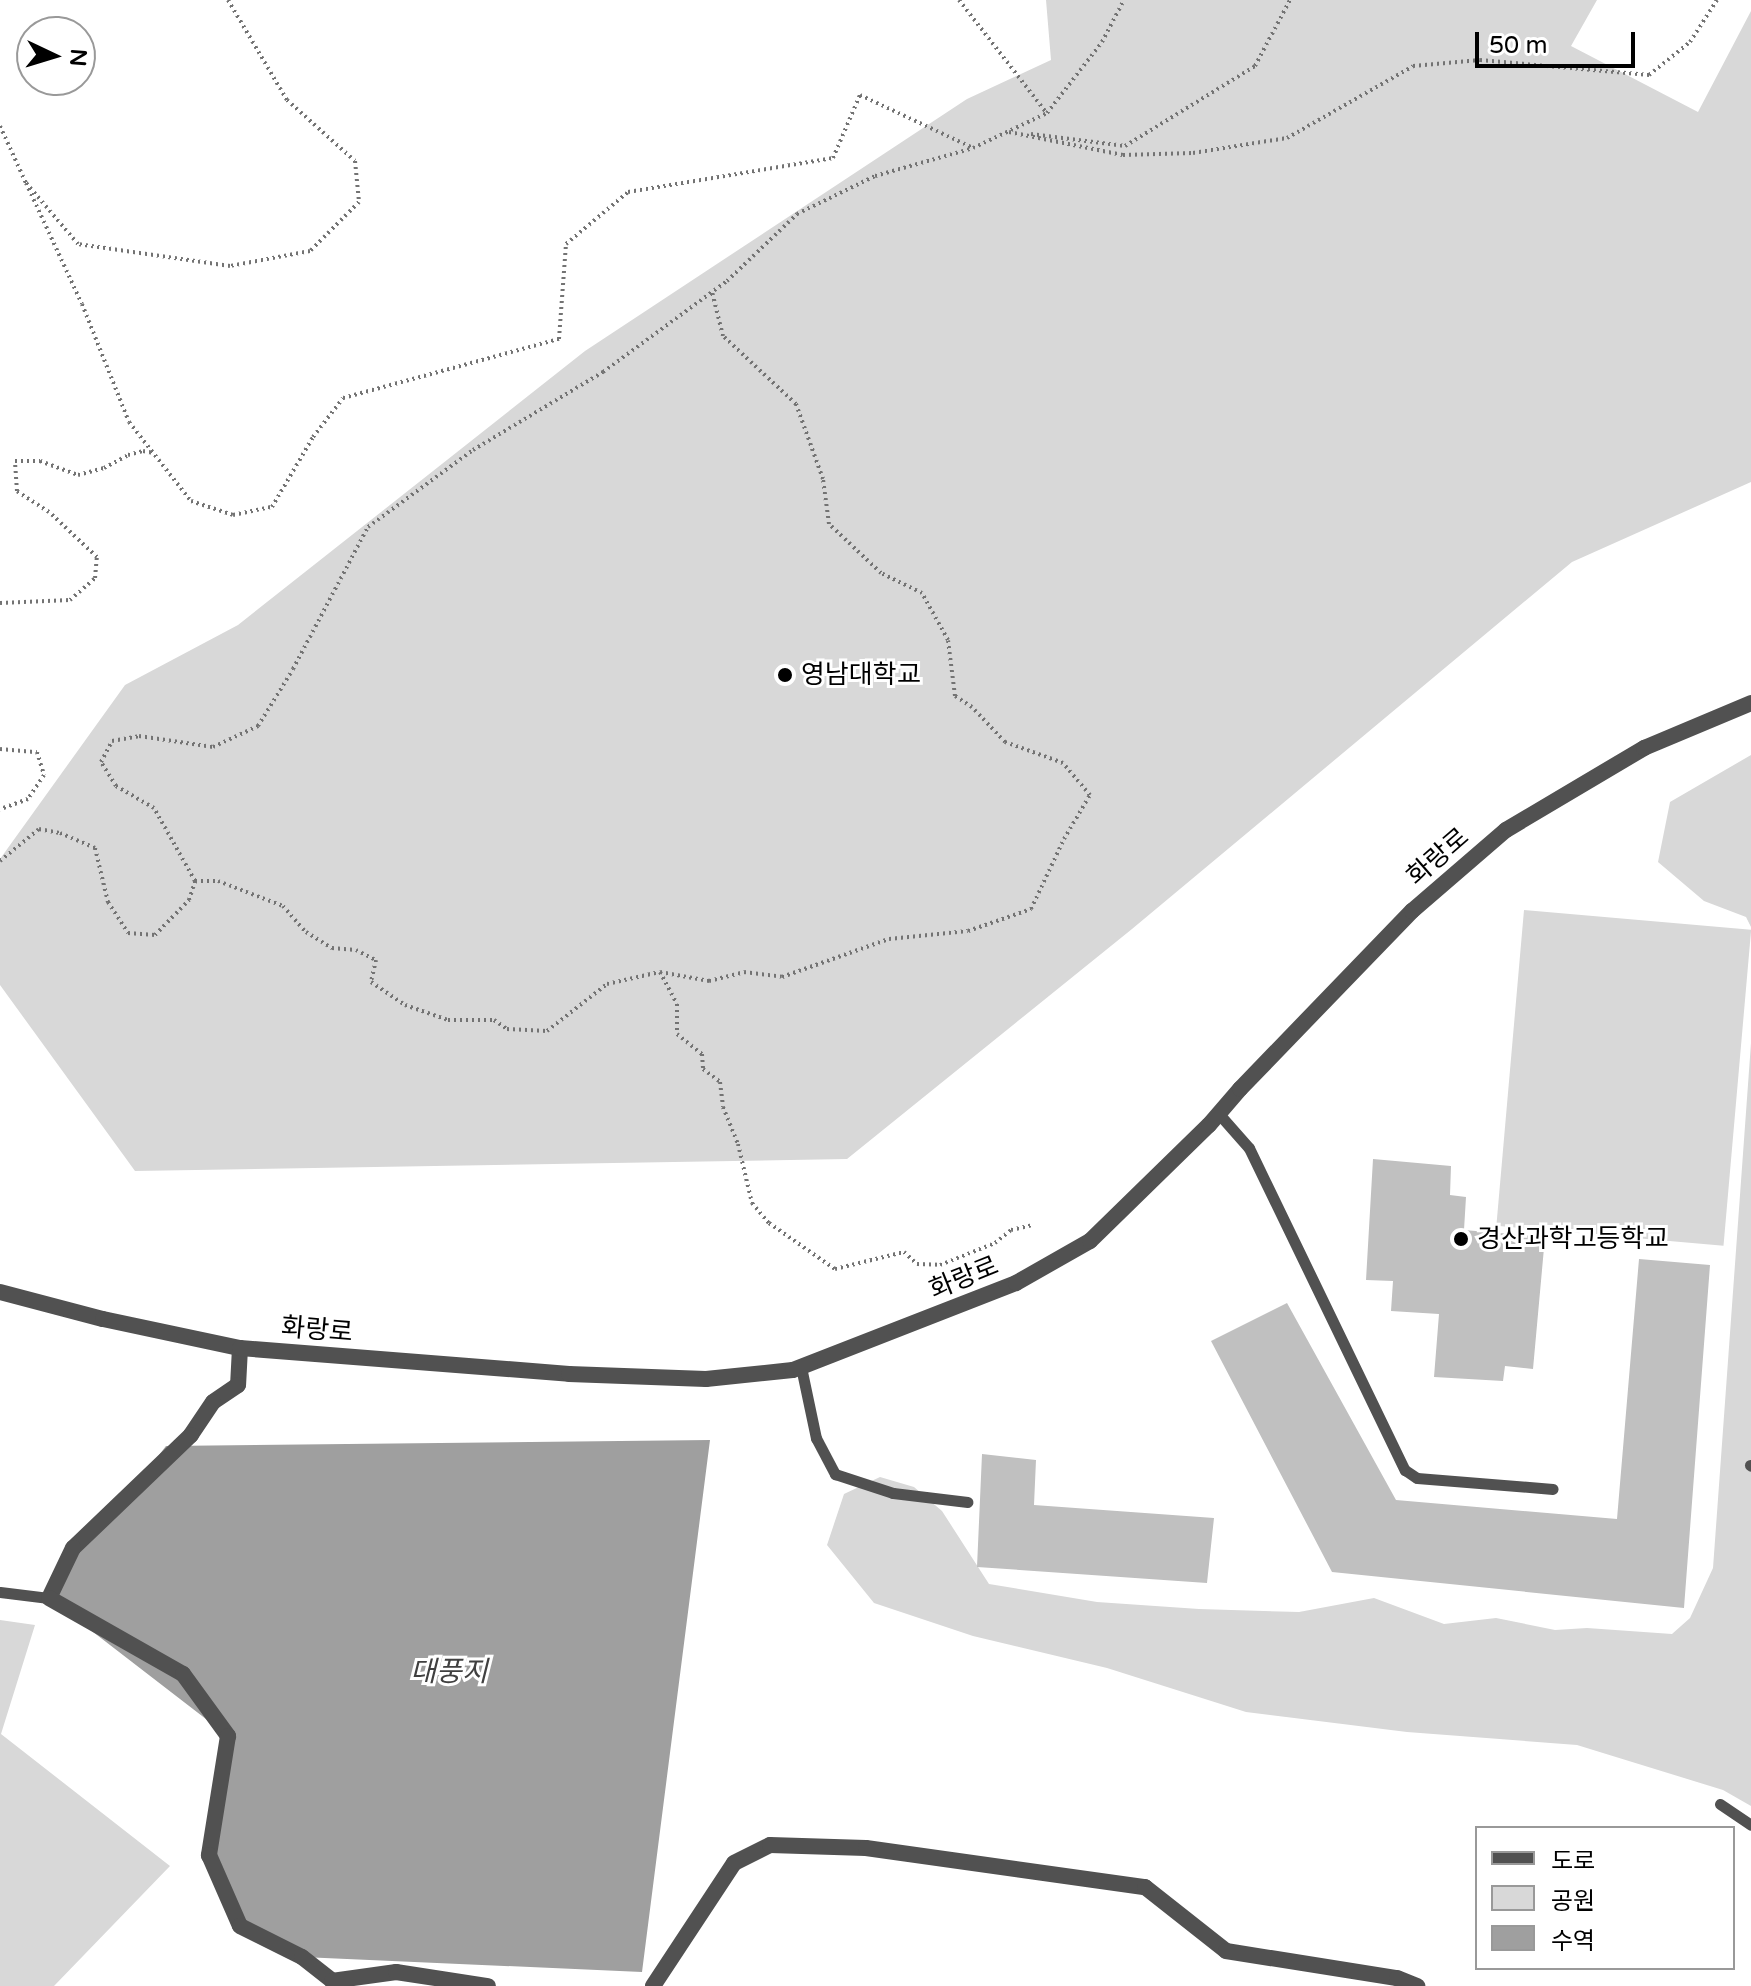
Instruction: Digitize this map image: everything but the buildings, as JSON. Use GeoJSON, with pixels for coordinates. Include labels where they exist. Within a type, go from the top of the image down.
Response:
{"type":"FeatureCollection","features":[{"type":"Feature","properties":{"kind":"street","name":"화랑로"},"geometry":{"type":"LineString","coordinates":[[0,1292],[103,1319],[240,1348],[569,1374],[706,1379],[801,1367],[1016,1283],[1090,1241],[1219,1114],[1412,911],[1506,830],[1644,748],[1751,703]]}},
{"type":"Feature","properties":{"kind":"street"},"geometry":{"type":"LineString","coordinates":[[240,1348],[238,1385],[213,1402],[191,1435],[73,1548],[49,1598],[183,1674],[228,1736],[209,1855],[240,1926],[302,1957],[336,1983],[396,1972],[488,1986]]}},
{"type":"Feature","properties":{"kind":"street"},"geometry":{"type":"LineString","coordinates":[[653,1986],[734,1863],[770,1845],[866,1848],[1145,1887],[1226,1951],[1397,1978],[1417,1986]]}},
{"type":"Feature","properties":{"kind":"lane"},"geometry":{"type":"LineString","coordinates":[[1219,1114],[1249,1148],[1405,1470],[1417,1478],[1553,1489]]}},
{"type":"Feature","properties":{"kind":"lane"},"geometry":{"type":"LineString","coordinates":[[801,1367],[816,1438],[835,1474],[893,1493],[967,1502]]}},
{"type":"Feature","properties":{"kind":"lane"},"geometry":{"type":"LineString","coordinates":[[0,1592],[49,1598]]}},
{"type":"Feature","properties":{"kind":"lane"},"geometry":{"type":"LineString","coordinates":[[1720,1804],[1751,1825]]}},
{"type":"Feature","properties":{"kind":"path"},"geometry":{"type":"LineString","coordinates":[[26,183],[78,244],[230,266],[310,251],[359,202],[355,161],[287,100],[228,0]]}},
{"type":"Feature","properties":{"kind":"path"},"geometry":{"type":"LineString","coordinates":[[959,0],[1047,113]]}},
{"type":"Feature","properties":{"kind":"path"},"geometry":{"type":"LineString","coordinates":[[0,861],[39,829],[60,833],[95,848],[108,902],[128,933],[155,935],[189,900],[195,881],[154,808],[116,786],[101,762],[112,741],[139,736],[213,747],[258,726],[293,669],[368,527],[473,450],[603,372],[712,292],[797,214],[875,176],[973,148],[1047,113],[1102,42],[1124,0]]}},
{"type":"Feature","properties":{"kind":"path"},"geometry":{"type":"LineString","coordinates":[[1007,132],[1125,146],[1255,66],[1290,0]]}},
{"type":"Feature","properties":{"kind":"path"},"geometry":{"type":"LineString","coordinates":[[1007,132],[1123,155],[1193,153],[1287,138],[1413,66],[1480,60],[1649,75],[1690,42],[1717,0]]}},
{"type":"Feature","properties":{"kind":"path"},"geometry":{"type":"LineString","coordinates":[[0,126],[82,304],[129,422],[191,501],[233,515],[272,507],[313,437],[343,398],[559,339],[566,244],[628,192],[833,158],[860,95],[973,148]]}},
{"type":"Feature","properties":{"kind":"path"},"geometry":{"type":"LineString","coordinates":[[195,881],[218,881],[283,906],[306,932],[332,948],[356,950],[376,960],[371,982],[405,1005],[448,1020],[494,1020],[507,1029],[547,1031],[607,984],[660,972],[709,981],[744,972],[782,977],[889,939],[968,931],[1031,909],[1090,795],[1063,763],[1005,742],[972,707],[955,696],[948,640],[922,593],[881,573],[865,554],[829,524],[823,479],[796,404],[723,336],[712,292]]}},
{"type":"Feature","properties":{"kind":"path"},"geometry":{"type":"LineString","coordinates":[[0,603],[70,600],[95,578],[97,557],[49,512],[17,491],[15,461],[40,461],[78,475],[104,468],[128,455],[143,451],[154,453]]}},
{"type":"Feature","properties":{"kind":"path"},"geometry":{"type":"LineString","coordinates":[[0,749],[37,752],[44,775],[28,799],[0,809]]}},
{"type":"Feature","properties":{"kind":"path"},"geometry":{"type":"LineString","coordinates":[[660,972],[677,1004],[677,1034],[702,1054],[703,1069],[720,1082],[723,1107],[738,1144],[752,1203],[769,1223],[835,1269],[904,1252],[917,1264],[940,1265],[995,1243],[1011,1230],[1033,1225]]}},
{"type":"Feature","properties":{"kind":"green space","name":"영남대학교"},"geometry":{"type":"Polygon","coordinates":[[[1046,0],[1597,0],[1571,46],[1698,112],[1751,11],[1751,482],[1572,562],[1132,929],[847,1159],[135,1171],[0,985],[0,859],[125,685],[238,625],[585,351],[967,99],[1051,60],[1046,0]]]}},
{"type":"Feature","properties":{"kind":"green space"},"geometry":{"type":"Polygon","coordinates":[[[1751,755],[1751,927],[1746,917],[1704,901],[1658,862],[1670,802],[1751,755]]]}},
{"type":"Feature","properties":{"kind":"green space"},"geometry":{"type":"Polygon","coordinates":[[[1524,910],[1751,930],[1724,1246],[1496,1226],[1524,910]]]}},
{"type":"Feature","properties":{"kind":"green space"},"geometry":{"type":"Polygon","coordinates":[[[1751,1043],[1751,1806],[1723,1790],[1577,1745],[1407,1732],[1246,1712],[1107,1668],[973,1636],[874,1603],[827,1545],[844,1494],[880,1477],[914,1487],[942,1511],[989,1584],[1097,1602],[1199,1609],[1299,1612],[1374,1598],[1444,1624],[1496,1618],[1555,1630],[1587,1628],[1672,1634],[1690,1618],[1713,1568],[1751,1043]]]}},
{"type":"Feature","properties":{"kind":"green space"},"geometry":{"type":"Polygon","coordinates":[[[0,1620],[35,1625],[1,1734],[170,1866],[54,1986],[0,1986],[0,1620]]]}},
{"type":"Feature","properties":{"kind":"water","name":"대풍지"},"geometry":{"type":"Polygon","coordinates":[[[710,1440],[642,1972],[302,1957],[240,1926],[209,1855],[228,1736],[49,1598],[73,1548],[115,1512],[166,1446],[710,1440]]]}},
{"type":"Feature","properties":{"kind":"place","name":"영남대학교"},"geometry":{"type":"Point","coordinates":[785,675]}},
{"type":"Feature","properties":{"kind":"place","name":"경산과학고등학교"},"geometry":{"type":"Point","coordinates":[1461,1239]}}]}
